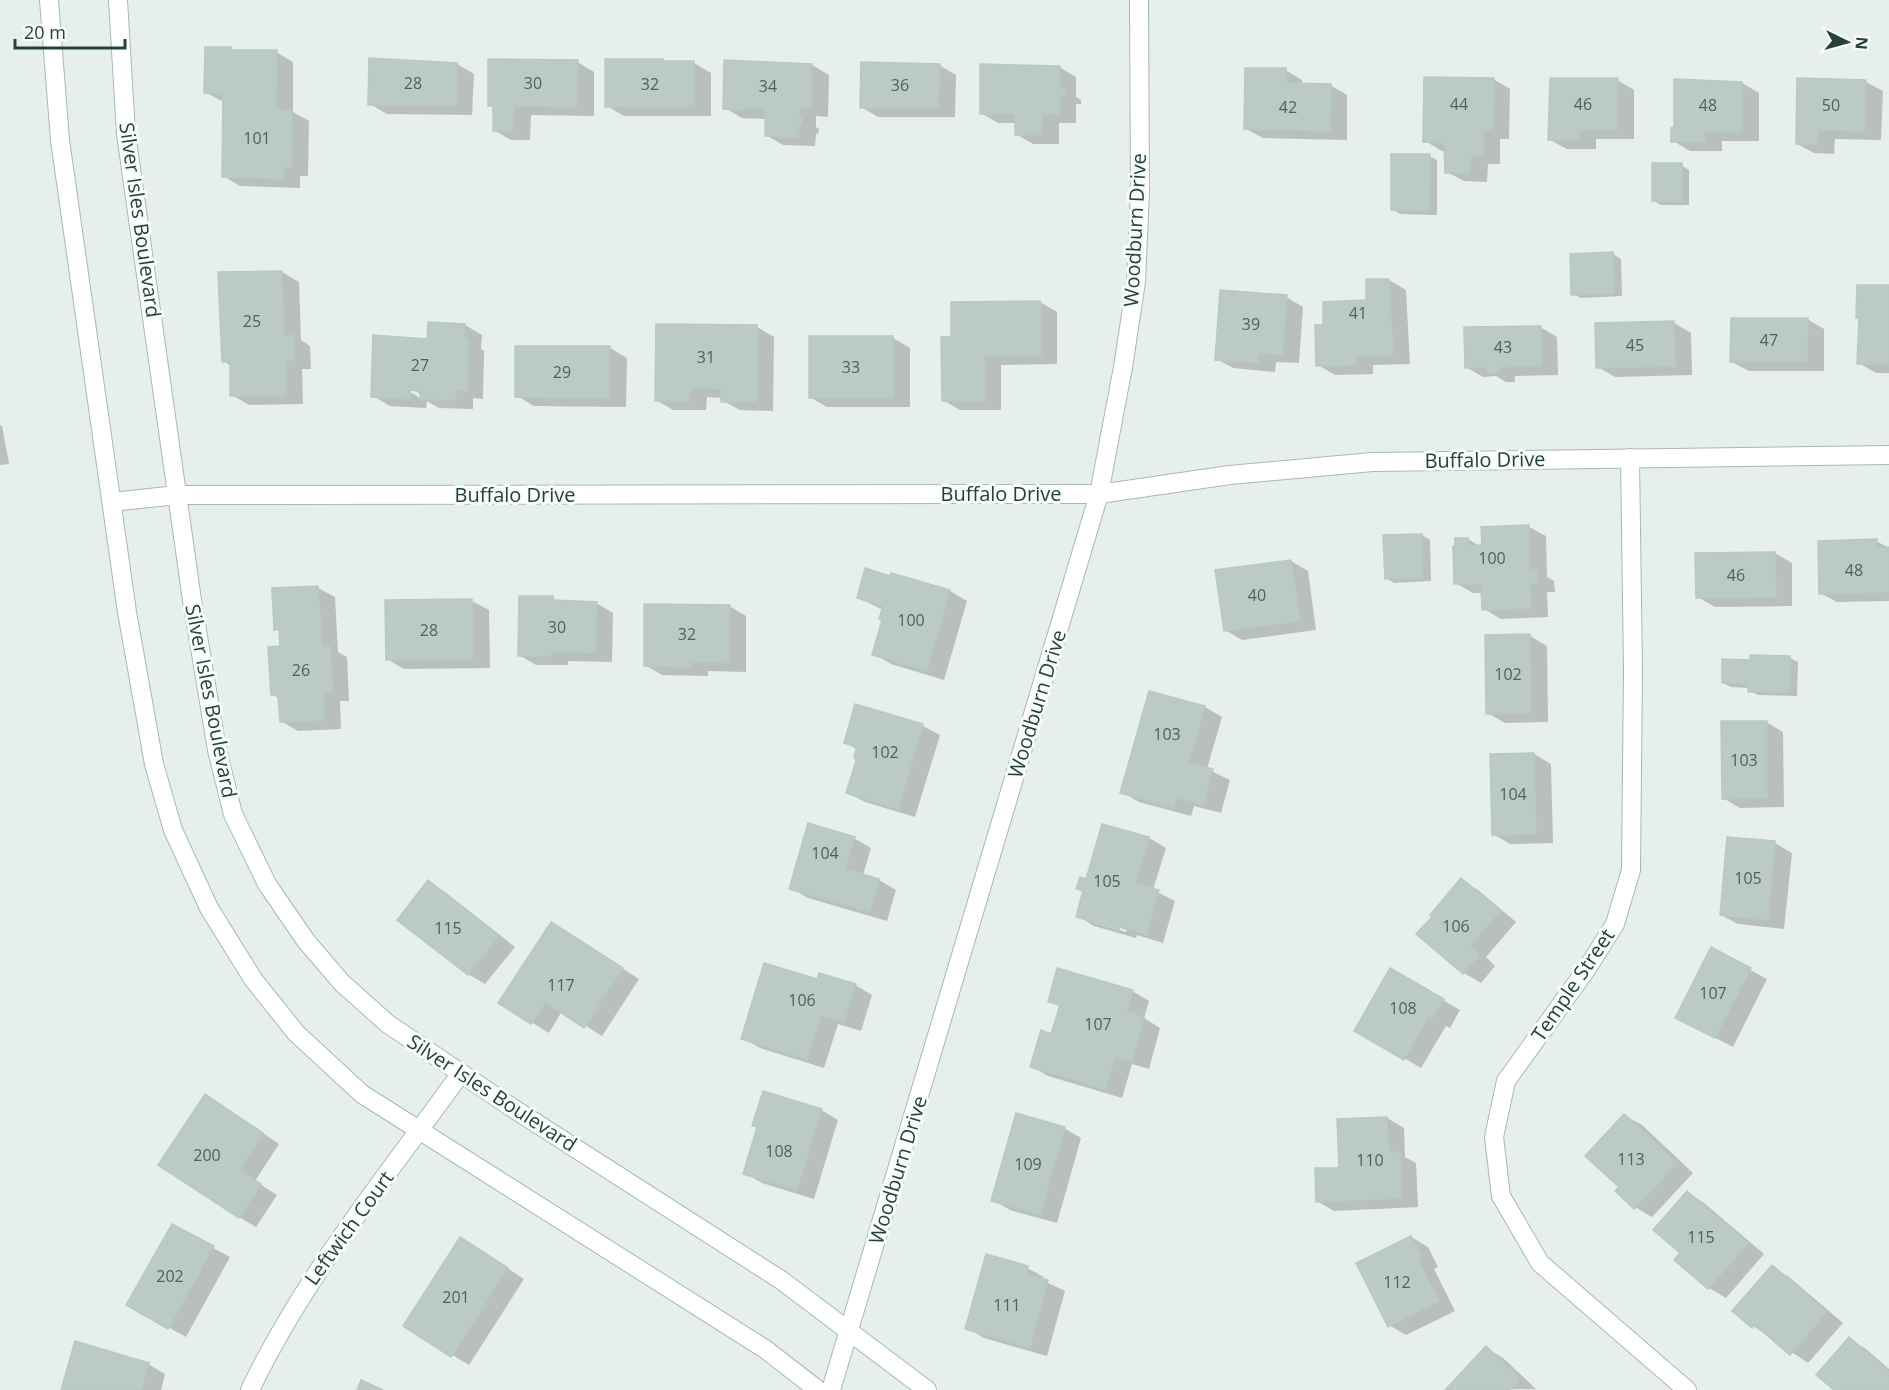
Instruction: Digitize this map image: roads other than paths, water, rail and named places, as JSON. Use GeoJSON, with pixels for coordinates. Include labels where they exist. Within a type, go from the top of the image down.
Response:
{"type":"FeatureCollection","features":[{"type":"Feature","properties":{"kind":"street"},"geometry":{"type":"LineString","coordinates":[[49,0],[60,141],[127,612],[154,764],[173,830],[209,908],[253,979],[296,1033],[362,1094],[765,1349],[818,1390]]}},
{"type":"Feature","properties":{"kind":"street","name":"Silver Isles Boulevard"},"geometry":{"type":"LineString","coordinates":[[118,0],[126,134],[177,495],[217,750],[233,814],[267,884],[306,941],[342,983],[388,1024],[781,1280],[927,1390]]}},
{"type":"Feature","properties":{"kind":"street","name":"Woodburn Drive"},"geometry":{"type":"LineString","coordinates":[[831,1390],[1099,494],[1123,367],[1136,282],[1140,191],[1139,0]]}},
{"type":"Feature","properties":{"kind":"street","name":"Buffalo Drive"},"geometry":{"type":"LineString","coordinates":[[112,502],[177,495],[1099,494],[1230,475],[1372,462],[1889,455]]}},
{"type":"Feature","properties":{"kind":"street","name":"Temple Street"},"geometry":{"type":"LineString","coordinates":[[1630,458],[1633,670],[1631,870],[1615,924],[1586,970],[1506,1081],[1494,1137],[1501,1196],[1540,1263],[1687,1390]]}},
{"type":"Feature","properties":{"kind":"street","name":"Leftwich Court"},"geometry":{"type":"LineString","coordinates":[[250,1390],[271,1347],[312,1278],[461,1073]]}}]}
